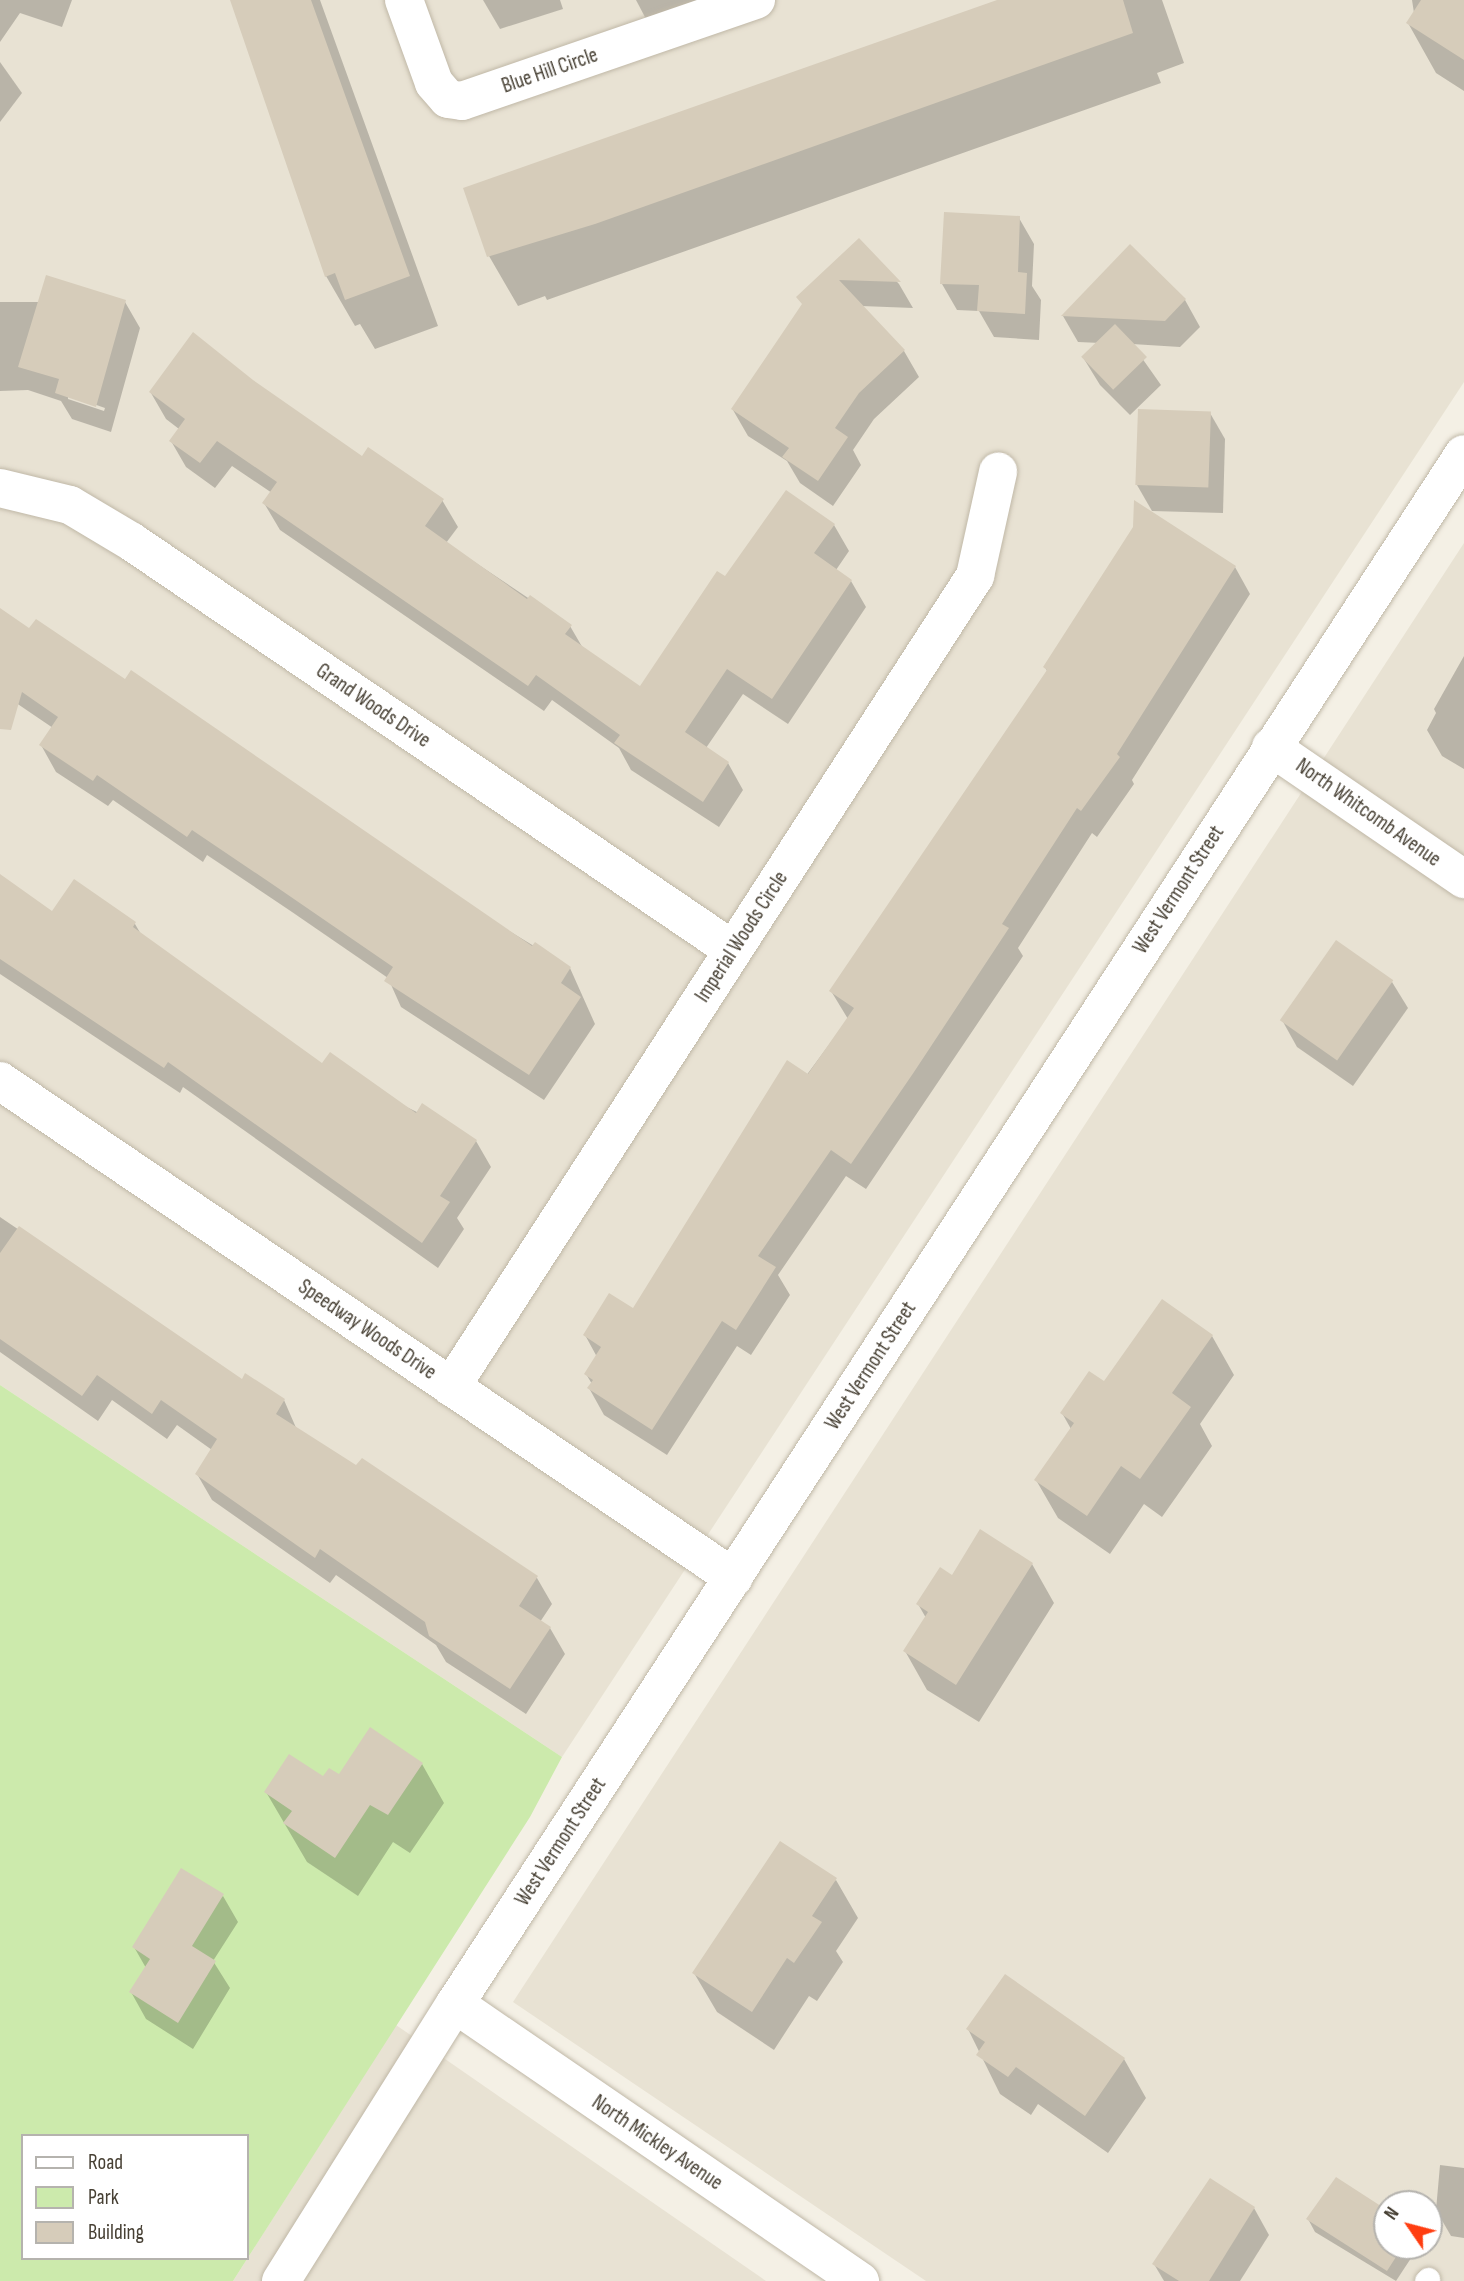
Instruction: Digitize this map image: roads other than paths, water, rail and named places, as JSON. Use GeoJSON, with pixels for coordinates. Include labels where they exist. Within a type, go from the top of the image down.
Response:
{"type":"FeatureCollection","features":[{"type":"Feature","properties":{"kind":"street","name":"Blue Hill Circle"},"geometry":{"type":"LineString","coordinates":[[404,0],[433,83],[448,99],[463,101],[756,0]]}},
{"type":"Feature","properties":{"kind":"street","name":"West Vermont Street"},"geometry":{"type":"LineString","coordinates":[[281,2281],[455,2004],[1464,454]]}},
{"type":"Feature","properties":{"kind":"street","name":"Imperial Woods Circle"},"geometry":{"type":"LineString","coordinates":[[451,1387],[975,576],[998,472]]}},
{"type":"Feature","properties":{"kind":"street","name":"Grand Woods Drive"},"geometry":{"type":"LineString","coordinates":[[0,488],[70,505],[132,542],[733,950]]}},
{"type":"Feature","properties":{"kind":"street","name":"North Whitcomb Avenue"},"geometry":{"type":"LineString","coordinates":[[1272,747],[1464,879]]}},
{"type":"Feature","properties":{"kind":"street","name":"Speedway Woods Drive"},"geometry":{"type":"LineString","coordinates":[[0,1081],[734,1578]]}},
{"type":"Feature","properties":{"kind":"street","name":"North Mickley Avenue"},"geometry":{"type":"LineString","coordinates":[[455,2004],[860,2281]]}}]}
